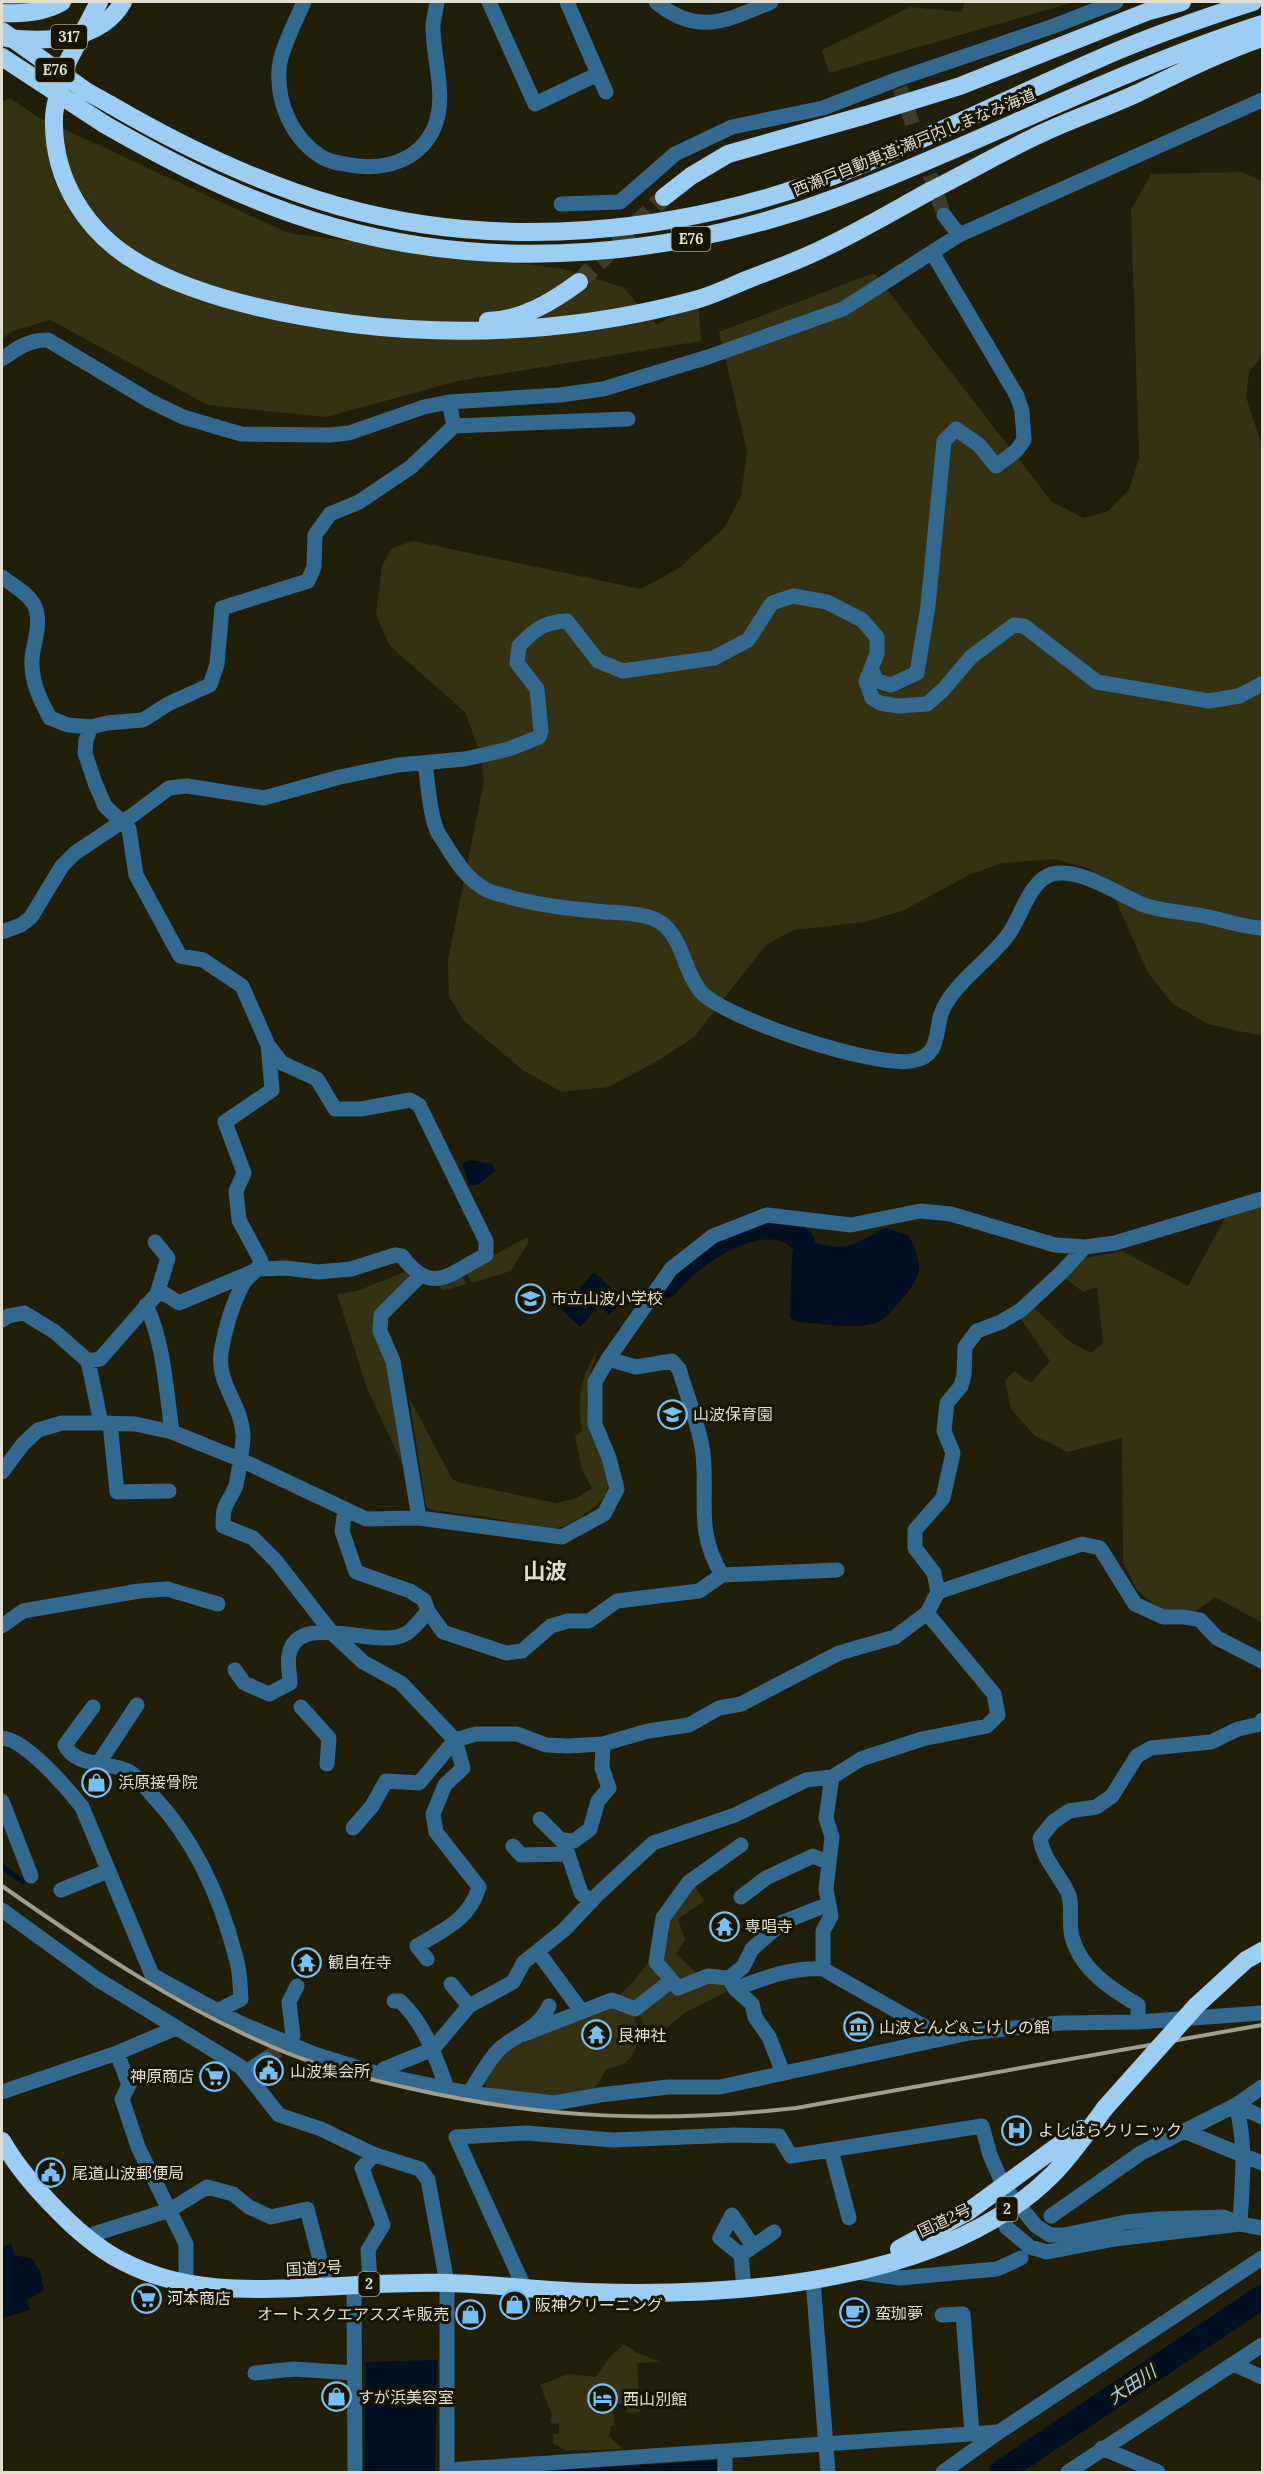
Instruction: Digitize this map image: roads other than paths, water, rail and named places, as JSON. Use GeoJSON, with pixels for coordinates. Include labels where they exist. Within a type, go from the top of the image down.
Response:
{"type":"FeatureCollection","features":[{"type":"Feature","properties":{"kind":"highway","name":"317"},"geometry":{"type":"LineString","coordinates":[[2,12],[14,14],[41,10],[62,2]]}},
{"type":"Feature","properties":{"kind":"highway"},"geometry":{"type":"LineString","coordinates":[[99,2],[84,27],[69,62],[54,116],[56,141],[67,188],[84,218],[117,252],[150,270],[190,287],[306,317],[403,330],[529,329],[615,318],[698,299],[812,254],[1034,136],[1134,94],[1224,51],[1263,38]]}},
{"type":"Feature","properties":{"kind":"highway","name":"317"},"geometry":{"type":"LineString","coordinates":[[2,37],[34,40],[61,39],[93,30],[107,21],[123,2]]}},
{"type":"Feature","properties":{"kind":"highway"},"geometry":{"type":"LineString","coordinates":[[664,197],[691,176],[728,154],[960,86],[1149,11],[1182,2]]}},
{"type":"Feature","properties":{"kind":"highway","name":"西瀬戸自動車道;瀬戸内しまなみ海道"},"geometry":{"type":"LineString","coordinates":[[2,31],[86,91],[181,144],[291,190],[340,206],[413,221],[471,229],[532,232],[600,229],[698,215],[743,205],[795,189],[835,175],[969,118],[1098,59],[1253,2]]}},
{"type":"Feature","properties":{"kind":"highway","name":"西瀬戸自動車道;瀬戸内しまなみ海道"},"geometry":{"type":"LineString","coordinates":[[2,57],[104,124],[225,187],[275,208],[336,228],[420,244],[469,250],[532,253],[601,251],[702,237],[789,214],[843,195],[1109,82],[1263,24]]}},
{"type":"Feature","properties":{"kind":"highway"},"geometry":{"type":"LineString","coordinates":[[306,317],[404,325],[498,321],[532,312],[559,297],[579,282]]}},
{"type":"Feature","properties":{"kind":"highway","name":"国道2号"},"geometry":{"type":"LineString","coordinates":[[2,2141],[38,2191],[63,2216],[98,2245],[120,2260],[141,2270],[186,2284],[232,2290],[447,2283],[586,2292],[680,2294],[813,2280],[898,2261],[939,2245],[1011,2207],[1050,2176],[1105,2108],[1196,2006],[1246,1960],[1263,1951]]}},
{"type":"Feature","properties":{"kind":"highway","name":"国道2号"},"geometry":{"type":"LineString","coordinates":[[792,2283],[854,2267],[904,2247],[951,2222],[1004,2187],[1105,2108]]}},
{"type":"Feature","properties":{"kind":"street"},"geometry":{"type":"LineString","coordinates":[[2,12],[26,2]]}},
{"type":"Feature","properties":{"kind":"street"},"geometry":{"type":"LineString","coordinates":[[304,2],[279,67],[280,99],[287,118],[299,136],[318,155],[332,162],[360,167],[388,166],[406,159],[420,148],[434,128],[440,106],[433,25],[437,2]]}},
{"type":"Feature","properties":{"kind":"street"},"geometry":{"type":"LineString","coordinates":[[489,2],[535,104],[598,74]]}},
{"type":"Feature","properties":{"kind":"street"},"geometry":{"type":"LineString","coordinates":[[567,2],[606,92]]}},
{"type":"Feature","properties":{"kind":"street"},"geometry":{"type":"LineString","coordinates":[[656,2],[677,15],[702,23],[723,22],[771,2]]}},
{"type":"Feature","properties":{"kind":"street"},"geometry":{"type":"LineString","coordinates":[[561,204],[620,202],[675,154],[732,127],[823,108],[899,84],[1116,2]]}},
{"type":"Feature","properties":{"kind":"street"},"geometry":{"type":"LineString","coordinates":[[2,359],[18,348],[38,339],[48,340],[150,401],[183,417],[241,434],[330,435],[349,433],[424,407],[449,402],[560,396],[603,389],[708,357],[843,309],[933,254],[959,235],[1263,100]]}},
{"type":"Feature","properties":{"kind":"street"},"geometry":{"type":"LineString","coordinates":[[944,215],[959,235]]}},
{"type":"Feature","properties":{"kind":"street"},"geometry":{"type":"LineString","coordinates":[[871,669],[877,681],[891,685],[916,673],[928,606],[944,441],[956,429],[979,446],[996,466],[1016,451],[1024,440],[1022,411],[1017,396],[933,254]]}},
{"type":"Feature","properties":{"kind":"street"},"geometry":{"type":"LineString","coordinates":[[449,402],[454,426]]}},
{"type":"Feature","properties":{"kind":"street"},"geometry":{"type":"LineString","coordinates":[[2,577],[25,594],[33,603],[39,618],[32,660],[37,693],[50,718],[68,725],[91,727],[107,723],[143,720],[168,704],[210,685],[217,664],[222,608],[308,581],[314,567],[315,534],[330,514],[359,502],[411,466],[454,426],[628,419]]}},
{"type":"Feature","properties":{"kind":"street"},"geometry":{"type":"LineString","coordinates":[[2,932],[21,925],[31,916],[62,866],[75,854],[169,788],[187,786],[264,798],[340,777],[398,765],[465,759],[509,749],[539,737],[541,731],[537,689],[517,663],[519,646],[532,632],[550,622],[567,621],[598,661],[623,671],[714,658],[748,640],[772,603],[794,597],[827,602],[862,620],[878,637],[877,654],[866,681],[872,698],[880,703],[898,706],[927,704],[943,690],[971,657],[1014,625],[1024,626],[1097,682],[1209,701],[1239,696],[1263,684]]}},
{"type":"Feature","properties":{"kind":"street"},"geometry":{"type":"LineString","coordinates":[[91,727],[86,740],[85,753],[95,783],[105,806],[129,829],[136,875],[180,956],[203,960],[242,986],[268,1045],[282,1063],[316,1079],[335,1109],[361,1109],[410,1100],[419,1105],[486,1241],[486,1255],[438,1280],[429,1280],[420,1276],[413,1271],[402,1256],[395,1255],[351,1269],[318,1272],[286,1268],[259,1269],[179,1303],[165,1294],[151,1300]]}},
{"type":"Feature","properties":{"kind":"street"},"geometry":{"type":"LineString","coordinates":[[425,763],[436,828],[458,865],[485,890],[561,908],[630,913],[650,918],[663,924],[677,943],[689,975],[703,994],[719,1005],[808,1043],[877,1060],[913,1061],[929,1053],[936,1043],[941,1014],[950,999],[1010,933],[1035,887],[1050,874],[1064,873],[1082,876],[1147,906],[1205,916],[1244,927],[1263,928]]}},
{"type":"Feature","properties":{"kind":"street"},"geometry":{"type":"LineString","coordinates":[[268,1045],[272,1090],[225,1122],[244,1173],[236,1191],[239,1220],[261,1261],[259,1269],[243,1283],[222,1348],[220,1367],[223,1381],[240,1419],[243,1435],[236,1486],[223,1506],[223,1526],[253,1538],[276,1561],[332,1633],[363,1662],[401,1683],[455,1740],[463,1768],[445,1785],[433,1814],[436,1833],[479,1887],[475,1901],[458,1922],[417,1946],[427,1959]]}},
{"type":"Feature","properties":{"kind":"street"},"geometry":{"type":"LineString","coordinates":[[270,1074],[305,1074]]}},
{"type":"Feature","properties":{"kind":"street"},"geometry":{"type":"LineString","coordinates":[[2,1472],[23,1444],[38,1430],[62,1423],[135,1424],[172,1432],[239,1459],[366,1519],[419,1518],[562,1537],[604,1514],[617,1489],[609,1458],[595,1424],[596,1382],[608,1359],[671,1269],[713,1236],[767,1215],[851,1225],[920,1212],[951,1214],[1055,1245],[1085,1247],[1115,1243],[1263,1199]]}},
{"type":"Feature","properties":{"kind":"street"},"geometry":{"type":"LineString","coordinates":[[88,1361],[100,1359],[151,1300],[168,1258],[155,1242]]}},
{"type":"Feature","properties":{"kind":"street"},"geometry":{"type":"LineString","coordinates":[[353,1828],[372,1806],[386,1781],[419,1783],[455,1740],[476,1734],[498,1732],[516,1734],[546,1745],[603,1744],[648,1731],[689,1725],[719,1708],[741,1704],[839,1653],[895,1636],[927,1613],[938,1592],[934,1573],[915,1548],[915,1530],[944,1498],[953,1453],[944,1431],[947,1403],[961,1386],[964,1375],[964,1347],[977,1331],[1001,1322],[1021,1310],[1085,1247]]}},
{"type":"Feature","properties":{"kind":"street"},"geometry":{"type":"LineString","coordinates":[[419,1518],[393,1361],[380,1330],[381,1315],[420,1276]]}},
{"type":"Feature","properties":{"kind":"street"},"geometry":{"type":"LineString","coordinates":[[151,1300],[172,1432]]}},
{"type":"Feature","properties":{"kind":"street"},"geometry":{"type":"LineString","coordinates":[[2,1320],[8,1316],[24,1313],[55,1332],[88,1361],[106,1423],[117,1492],[169,1491]]}},
{"type":"Feature","properties":{"kind":"street"},"geometry":{"type":"LineString","coordinates":[[608,1359],[636,1367],[672,1361],[679,1369],[703,1452],[703,1520],[710,1556],[722,1575]]}},
{"type":"Feature","properties":{"kind":"street"},"geometry":{"type":"LineString","coordinates":[[345,1510],[342,1531],[356,1572],[410,1591],[424,1600],[428,1611],[443,1632],[506,1653],[522,1651],[551,1626],[568,1621],[589,1621],[617,1602],[699,1591],[722,1575],[837,1570]]}},
{"type":"Feature","properties":{"kind":"street"},"geometry":{"type":"LineString","coordinates":[[938,1592],[1082,1544],[1100,1548],[1135,1604],[1163,1617],[1200,1620],[1217,1638],[1263,1661]]}},
{"type":"Feature","properties":{"kind":"street"},"geometry":{"type":"LineString","coordinates":[[2,1626],[23,1611],[139,1591],[167,1589],[218,1604]]}},
{"type":"Feature","properties":{"kind":"street"},"geometry":{"type":"LineString","coordinates":[[235,1670],[244,1683],[269,1694],[290,1683],[288,1656],[291,1647],[300,1637],[312,1633],[382,1638],[405,1635],[428,1611]]}},
{"type":"Feature","properties":{"kind":"street"},"geometry":{"type":"LineString","coordinates":[[381,2075],[384,2069],[433,2049],[469,2006],[513,1982],[524,1962],[564,1930],[653,1843],[735,1815],[806,1780],[832,1777],[861,1759],[922,1739],[987,1726],[998,1715],[994,1694],[927,1613]]}},
{"type":"Feature","properties":{"kind":"street"},"geometry":{"type":"LineString","coordinates":[[98,1764],[137,1705]]}},
{"type":"Feature","properties":{"kind":"street"},"geometry":{"type":"LineString","coordinates":[[93,1707],[64,1745],[69,1754],[131,1773],[162,1805],[191,1845],[217,1899],[237,1959],[241,1999],[217,2011]]}},
{"type":"Feature","properties":{"kind":"street"},"geometry":{"type":"LineString","coordinates":[[301,1707],[329,1738],[327,1764]]}},
{"type":"Feature","properties":{"kind":"street"},"geometry":{"type":"LineString","coordinates":[[1138,2022],[1138,2005],[1105,1985],[1082,1958],[1072,1937],[1069,1893],[1042,1848],[1040,1838],[1053,1822],[1069,1811],[1096,1807],[1112,1796],[1137,1756],[1151,1748],[1211,1742],[1238,1729],[1260,1724],[1263,1720]]}},
{"type":"Feature","properties":{"kind":"street"},"geometry":{"type":"LineString","coordinates":[[2,1738],[20,1744],[82,1807],[152,1975],[242,2024],[314,2054],[381,2075],[469,2092],[554,2103],[668,2087],[720,2087],[969,2034],[1060,2023],[1138,2022],[1263,2013]]}},
{"type":"Feature","properties":{"kind":"street"},"geometry":{"type":"LineString","coordinates":[[540,1819],[561,1840],[574,1841],[590,1829],[598,1801],[609,1788],[602,1768],[603,1744]]}},
{"type":"Feature","properties":{"kind":"street"},"geometry":{"type":"LineString","coordinates":[[823,1969],[823,1931],[831,1916],[826,1889],[832,1837],[826,1818],[832,1777]]}},
{"type":"Feature","properties":{"kind":"street"},"geometry":{"type":"LineString","coordinates":[[2,1801],[31,1876]]}},
{"type":"Feature","properties":{"kind":"street"},"geometry":{"type":"LineString","coordinates":[[741,1845],[689,1882],[663,1918],[656,1962],[671,1981],[678,1988],[708,1976],[732,1983],[805,1968],[823,1969],[925,2027],[929,2042]]}},
{"type":"Feature","properties":{"kind":"street"},"geometry":{"type":"LineString","coordinates":[[513,1846],[521,1855],[568,1854],[581,1893],[591,1902]]}},
{"type":"Feature","properties":{"kind":"street"},"geometry":{"type":"LineString","coordinates":[[741,1897],[766,1878],[813,1856],[830,1863]]}},
{"type":"Feature","properties":{"kind":"street"},"geometry":{"type":"LineString","coordinates":[[61,1890],[108,1871]]}},
{"type":"Feature","properties":{"kind":"street"},"geometry":{"type":"LineString","coordinates":[[732,1983],[752,1949],[783,1922],[829,1904]]}},
{"type":"Feature","properties":{"kind":"street"},"geometry":{"type":"LineString","coordinates":[[2,1910],[97,1979],[246,2072],[279,2115],[321,2129],[374,2154],[420,2169],[428,2180],[447,2283],[447,2470],[999,2432]]}},
{"type":"Feature","properties":{"kind":"street"},"geometry":{"type":"LineString","coordinates":[[538,1952],[582,2012]]}},
{"type":"Feature","properties":{"kind":"street"},"geometry":{"type":"LineString","coordinates":[[469,2092],[501,2047],[524,2034],[612,2000],[635,2009],[671,1981]]}},
{"type":"Feature","properties":{"kind":"street"},"geometry":{"type":"LineString","coordinates":[[450,1983],[469,2006]]}},
{"type":"Feature","properties":{"kind":"street"},"geometry":{"type":"LineString","coordinates":[[732,1983],[752,2004],[755,2018],[769,2037],[783,2073]]}},
{"type":"Feature","properties":{"kind":"street"},"geometry":{"type":"LineString","coordinates":[[288,2043],[294,2036],[289,2002],[297,1986]]}},
{"type":"Feature","properties":{"kind":"street"},"geometry":{"type":"LineString","coordinates":[[394,2001],[400,2001],[414,2014],[433,2049],[447,2088]]}},
{"type":"Feature","properties":{"kind":"street"},"geometry":{"type":"LineString","coordinates":[[524,2034],[545,2016],[549,2006]]}},
{"type":"Feature","properties":{"kind":"street"},"geometry":{"type":"LineString","coordinates":[[2,2092],[117,2053],[176,2028]]}},
{"type":"Feature","properties":{"kind":"street"},"geometry":{"type":"LineString","coordinates":[[117,2053],[129,2085],[122,2098],[138,2147],[186,2244],[186,2284]]}},
{"type":"Feature","properties":{"kind":"street"},"geometry":{"type":"LineString","coordinates":[[246,2072],[266,2059]]}},
{"type":"Feature","properties":{"kind":"street"},"geometry":{"type":"LineString","coordinates":[[1051,2216],[1141,2153],[1236,2105],[1263,2087]]}},
{"type":"Feature","properties":{"kind":"street"},"geometry":{"type":"LineString","coordinates":[[1236,2105],[1263,2118]]}},
{"type":"Feature","properties":{"kind":"street"},"geometry":{"type":"LineString","coordinates":[[1236,2105],[1243,2132],[1244,2156],[1240,2224]]}},
{"type":"Feature","properties":{"kind":"street"},"geometry":{"type":"LineString","coordinates":[[524,2287],[456,2137],[526,2133],[613,2140],[735,2134],[779,2136],[791,2156],[982,2126],[990,2154],[1011,2207],[1006,2227],[1030,2247],[1047,2253],[1115,2239],[1240,2224]]}},
{"type":"Feature","properties":{"kind":"street"},"geometry":{"type":"LineString","coordinates":[[1185,2131],[1263,2163]]}},
{"type":"Feature","properties":{"kind":"street"},"geometry":{"type":"LineString","coordinates":[[831,2150],[849,2218]]}},
{"type":"Feature","properties":{"kind":"street"},"geometry":{"type":"LineString","coordinates":[[355,2472],[354,2373],[362,2285],[368,2250],[382,2225],[362,2168],[374,2154]]}},
{"type":"Feature","properties":{"kind":"street"},"geometry":{"type":"LineString","coordinates":[[98,2245],[94,2234],[170,2210],[207,2187],[232,2194],[249,2207],[271,2217],[307,2209],[327,2286]]}},
{"type":"Feature","properties":{"kind":"street"},"geometry":{"type":"LineString","coordinates":[[1011,2207],[1050,2235],[1064,2235],[1158,2219],[1224,2217],[1240,2224],[1263,2228]]}},
{"type":"Feature","properties":{"kind":"street"},"geometry":{"type":"LineString","coordinates":[[744,2289],[747,2251],[774,2232]]}},
{"type":"Feature","properties":{"kind":"street"},"geometry":{"type":"LineString","coordinates":[[856,2272],[900,2278],[997,2269],[1021,2258]]}},
{"type":"Feature","properties":{"kind":"street"},"geometry":{"type":"LineString","coordinates":[[943,2472],[999,2432],[1263,2258]]}},
{"type":"Feature","properties":{"kind":"street"},"geometry":{"type":"LineString","coordinates":[[813,2280],[828,2472]]}},
{"type":"Feature","properties":{"kind":"street"},"geometry":{"type":"LineString","coordinates":[[942,2315],[963,2314],[972,2434]]}},
{"type":"Feature","properties":{"kind":"street"},"geometry":{"type":"LineString","coordinates":[[1068,2472],[1263,2345]]}},
{"type":"Feature","properties":{"kind":"street"},"geometry":{"type":"LineString","coordinates":[[1233,2364],[1263,2377]]}},
{"type":"Feature","properties":{"kind":"street"},"geometry":{"type":"LineString","coordinates":[[255,2373],[294,2369],[354,2373]]}},
{"type":"Feature","properties":{"kind":"street"},"geometry":{"type":"LineString","coordinates":[[1102,2448],[1158,2472]]}},
{"type":"Feature","properties":{"kind":"street"},"geometry":{"type":"LineString","coordinates":[[725,2451],[725,2472]]}},
{"type":"Feature","properties":{"kind":"water"},"geometry":{"type":"Polygon","coordinates":[[[471,1160],[492,1164],[496,1171],[477,1185],[469,1185],[463,1165],[471,1160]]]}},
{"type":"Feature","properties":{"kind":"water"},"geometry":{"type":"Polygon","coordinates":[[[886,1228],[908,1235],[917,1254],[919,1270],[912,1286],[881,1321],[866,1325],[836,1326],[796,1322],[790,1318],[792,1254],[795,1246],[809,1241],[842,1247],[857,1243],[886,1228]]]}},
{"type":"Feature","properties":{"kind":"water"},"geometry":{"type":"Polygon","coordinates":[[[594,1272],[613,1290],[580,1327],[561,1309],[594,1272]]]}},
{"type":"Feature","properties":{"kind":"water"},"geometry":{"type":"Polygon","coordinates":[[[616,1292],[623,1299],[609,1315],[602,1308],[616,1292]]]}},
{"type":"Feature","properties":{"kind":"water"},"geometry":{"type":"Polygon","coordinates":[[[2,1863],[26,1881],[23,1885],[2,1870],[2,1863]]]}},
{"type":"Feature","properties":{"kind":"water"},"geometry":{"type":"Polygon","coordinates":[[[11,2244],[15,2255],[32,2259],[40,2271],[44,2290],[27,2300],[30,2310],[2,2318],[2,2247],[11,2244]]]}},
{"type":"Feature","properties":{"kind":"water"},"geometry":{"type":"Polygon","coordinates":[[[437,2360],[435,2472],[365,2472],[366,2362],[437,2360]]]}},
{"type":"Feature","properties":{"kind":"water"},"geometry":{"type":"Polygon","coordinates":[[[716,2461],[717,2472],[526,2472],[716,2461]]]}},
{"type":"Feature","properties":{"kind":"waterway"},"geometry":{"type":"LineString","coordinates":[[667,1286],[678,1273],[711,1247],[750,1230],[770,1228],[788,1231],[803,1242]]}},
{"type":"Feature","properties":{"kind":"waterway","name":"大田川"},"geometry":{"type":"LineString","coordinates":[[1001,2472],[1262,2297]]}},
{"type":"Feature","properties":{"kind":"tunnel"},"geometry":{"type":"LineString","coordinates":[[900,88],[944,215]]}},
{"type":"Feature","properties":{"kind":"tunnel"},"geometry":{"type":"LineString","coordinates":[[579,282],[664,197]]}},
{"type":"Feature","properties":{"kind":"tunnel"},"geometry":{"type":"LineString","coordinates":[[266,2059],[288,2043]]}},
{"type":"Feature","properties":{"kind":"railway"},"geometry":{"type":"LineString","coordinates":[[2,1886],[70,1933],[175,1998],[287,2053],[381,2082],[510,2107],[557,2112],[651,2116],[698,2116],[796,2108],[1262,2025]]}},
{"type":"Feature","properties":{"kind":"place","name":"市立山波小学校"},"geometry":{"type":"Point","coordinates":[530,1298]}},
{"type":"Feature","properties":{"kind":"place","name":"山波保育園"},"geometry":{"type":"Point","coordinates":[672,1414]}},
{"type":"Feature","properties":{"kind":"place","name":"浜原接骨院"},"geometry":{"type":"Point","coordinates":[97,1782]}},
{"type":"Feature","properties":{"kind":"place","name":"専唱寺"},"geometry":{"type":"Point","coordinates":[724,1926]}},
{"type":"Feature","properties":{"kind":"place","name":"観自在寺"},"geometry":{"type":"Point","coordinates":[307,1962]}},
{"type":"Feature","properties":{"kind":"place","name":"山波とんど&こけしの館"},"geometry":{"type":"Point","coordinates":[858,2027]}},
{"type":"Feature","properties":{"kind":"place","name":"艮神社"},"geometry":{"type":"Point","coordinates":[597,2035]}},
{"type":"Feature","properties":{"kind":"place","name":"山波集会所"},"geometry":{"type":"Point","coordinates":[269,2071]}},
{"type":"Feature","properties":{"kind":"place","name":"神原商店"},"geometry":{"type":"Point","coordinates":[215,2076]}},
{"type":"Feature","properties":{"kind":"place","name":"よしはらクリニック"},"geometry":{"type":"Point","coordinates":[1017,2130]}},
{"type":"Feature","properties":{"kind":"place","name":"尾道山波郵便局"},"geometry":{"type":"Point","coordinates":[51,2173]}},
{"type":"Feature","properties":{"kind":"place","name":"河本商店"},"geometry":{"type":"Point","coordinates":[146,2298]}},
{"type":"Feature","properties":{"kind":"place","name":"阪神クリーニング"},"geometry":{"type":"Point","coordinates":[514,2305]}},
{"type":"Feature","properties":{"kind":"place","name":"蛮珈夢"},"geometry":{"type":"Point","coordinates":[854,2313]}},
{"type":"Feature","properties":{"kind":"place","name":"オートスクエアスズキ販売"},"geometry":{"type":"Point","coordinates":[470,2314]}},
{"type":"Feature","properties":{"kind":"place","name":"すが浜美容室"},"geometry":{"type":"Point","coordinates":[337,2397]}},
{"type":"Feature","properties":{"kind":"place","name":"西山別館"},"geometry":{"type":"Point","coordinates":[602,2399]}},
{"type":"Feature","properties":{"kind":"district","name":"山波"},"geometry":{"type":"Point","coordinates":[545,1571]}}]}
